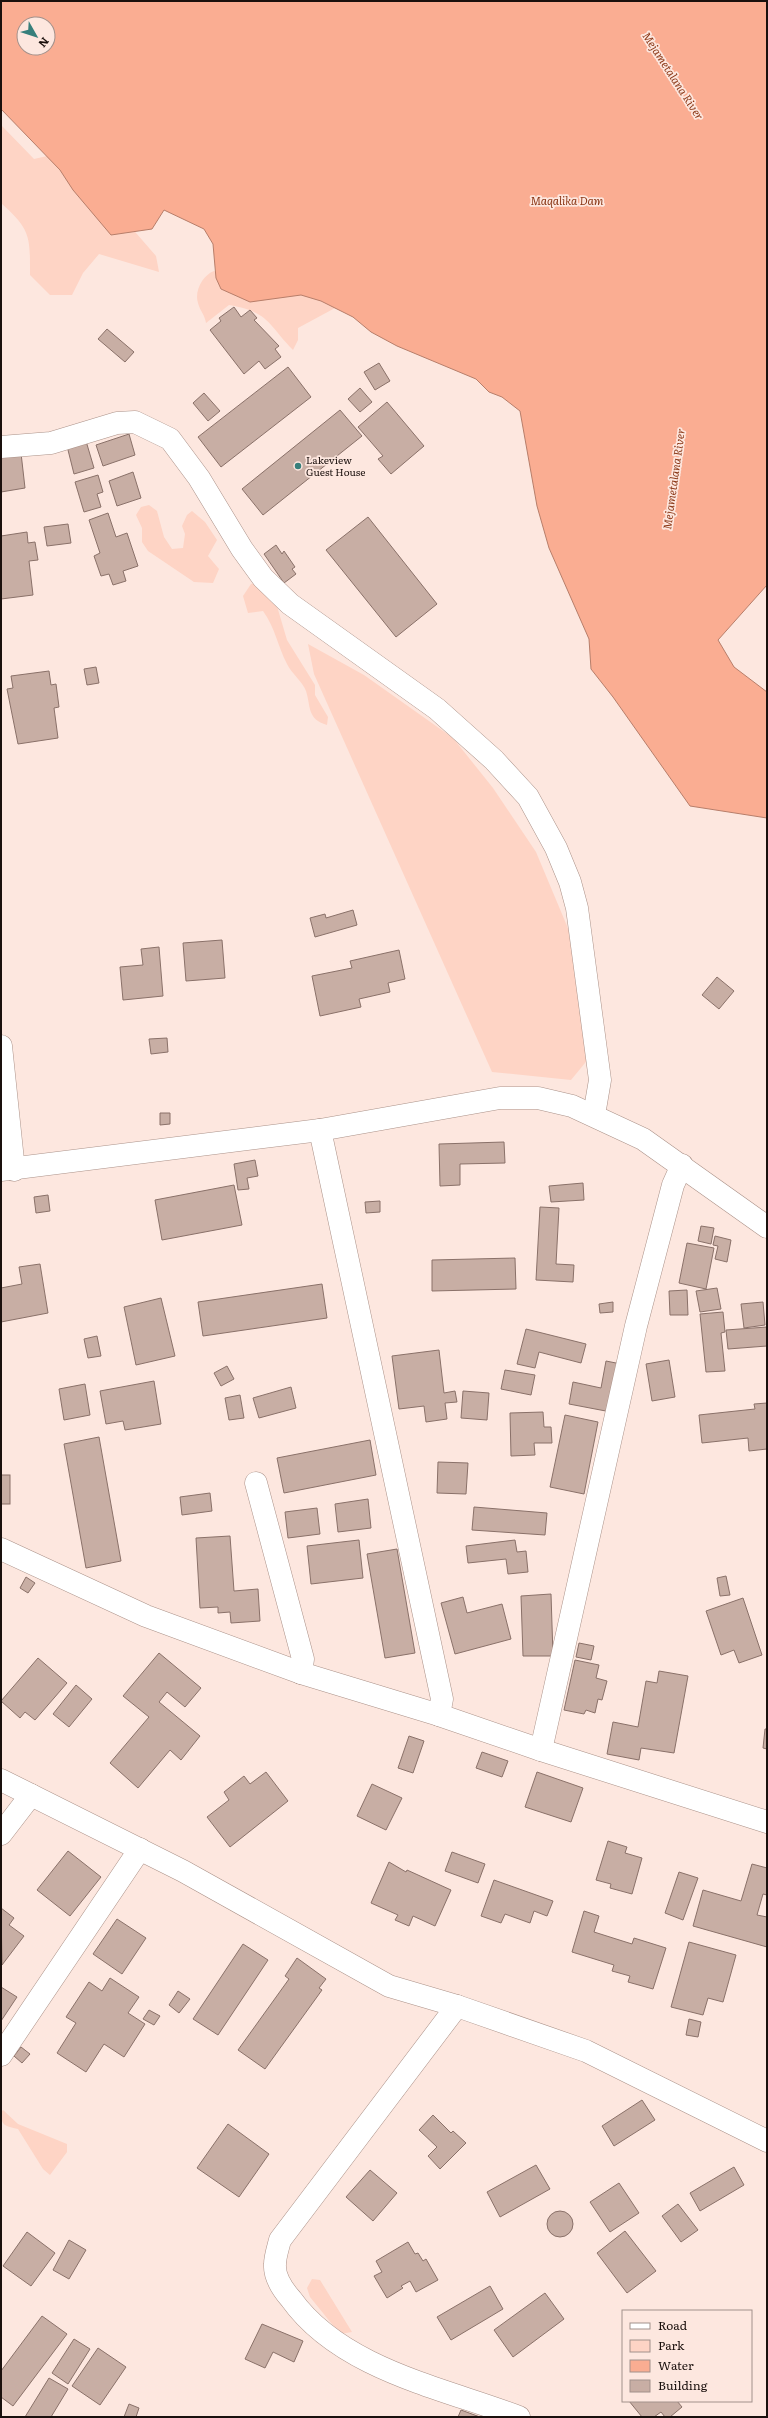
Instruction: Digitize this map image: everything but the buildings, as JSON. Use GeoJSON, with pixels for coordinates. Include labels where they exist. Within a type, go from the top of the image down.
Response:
{"type":"FeatureCollection","features":[{"type":"Feature","properties":{"kind":"street"},"geometry":{"type":"LineString","coordinates":[[1,447],[51,443],[117,423],[135,422],[170,439],[199,478],[242,549],[263,578],[290,604],[437,709],[494,760],[528,797],[556,848],[570,882],[577,908],[600,1080],[594,1115]]}},
{"type":"Feature","properties":{"kind":"street"},"geometry":{"type":"LineString","coordinates":[[1,1046],[7,1170],[320,1130],[500,1098],[538,1098],[572,1106],[643,1139],[682,1165],[767,1227]]}},
{"type":"Feature","properties":{"kind":"street"},"geometry":{"type":"LineString","coordinates":[[320,1130],[442,1699],[439,1715]]}},
{"type":"Feature","properties":{"kind":"street"},"geometry":{"type":"LineString","coordinates":[[541,1750],[636,1326],[673,1185],[682,1165]]}},
{"type":"Feature","properties":{"kind":"street"},"geometry":{"type":"LineString","coordinates":[[256,1483],[303,1660],[301,1673]]}},
{"type":"Feature","properties":{"kind":"street"},"geometry":{"type":"LineString","coordinates":[[1,1549],[146,1616],[301,1673],[439,1715],[541,1750],[767,1822]]}},
{"type":"Feature","properties":{"kind":"street"},"geometry":{"type":"LineString","coordinates":[[1,1780],[183,1871],[389,1986],[457,2006],[586,2051],[767,2141]]}},
{"type":"Feature","properties":{"kind":"street"},"geometry":{"type":"LineString","coordinates":[[1,1834],[31,1795]]}},
{"type":"Feature","properties":{"kind":"street"},"geometry":{"type":"LineString","coordinates":[[1,2055],[140,1850]]}},
{"type":"Feature","properties":{"kind":"street"},"geometry":{"type":"LineString","coordinates":[[457,2006],[280,2240],[274,2265],[280,2285],[298,2309],[328,2336],[370,2362],[431,2388],[497,2413],[519,2417]]}},
{"type":"Feature","properties":{"kind":"green space"},"geometry":{"type":"Polygon","coordinates":[[[1,125],[34,159],[56,154],[123,218],[156,256],[159,272],[99,254],[83,273],[72,295],[50,295],[30,275],[30,251],[27,234],[18,220],[1,203],[1,125]]]}},
{"type":"Feature","properties":{"kind":"green space"},"geometry":{"type":"Polygon","coordinates":[[[214,271],[228,277],[304,272],[335,308],[298,328],[298,340],[293,350],[266,320],[252,311],[229,305],[206,323],[198,303],[197,294],[200,284],[206,276],[214,271]]]}},
{"type":"Feature","properties":{"kind":"green space"},"geometry":{"type":"Polygon","coordinates":[[[149,505],[157,511],[164,537],[172,549],[183,548],[185,534],[182,526],[187,515],[192,511],[205,522],[217,540],[208,556],[219,569],[213,583],[194,582],[148,551],[142,542],[142,528],[136,515],[141,507],[149,505]]]}},
{"type":"Feature","properties":{"kind":"green space"},"geometry":{"type":"Polygon","coordinates":[[[258,582],[274,596],[287,640],[315,685],[315,695],[328,717],[327,725],[313,716],[305,688],[287,664],[271,624],[263,611],[248,613],[243,596],[251,584],[258,582]]]}},
{"type":"Feature","properties":{"kind":"green space"},"geometry":{"type":"Polygon","coordinates":[[[308,644],[364,675],[453,738],[493,788],[536,852],[575,945],[590,1057],[571,1080],[492,1072],[314,674],[308,644]]]}},
{"type":"Feature","properties":{"kind":"green space"},"geometry":{"type":"Polygon","coordinates":[[[3,2110],[18,2124],[67,2144],[67,2152],[50,2175],[43,2169],[18,2129],[7,2126],[3,2123],[1,2112],[3,2110]]]}},
{"type":"Feature","properties":{"kind":"green space"},"geometry":{"type":"Polygon","coordinates":[[[312,2279],[320,2280],[352,2332],[340,2334],[310,2297],[307,2288],[312,2279]]]}},
{"type":"Feature","properties":{"kind":"water","name":"Maqalika Dam"},"geometry":{"type":"Polygon","coordinates":[[[1,1],[767,1],[767,585],[718,640],[734,667],[767,692],[767,818],[690,806],[613,697],[591,669],[589,639],[549,548],[537,506],[520,411],[502,397],[489,392],[476,379],[397,346],[371,332],[353,317],[321,301],[301,295],[250,302],[221,289],[216,278],[213,244],[204,229],[164,210],[152,229],[111,235],[73,190],[60,170],[1,109],[1,1]]]}},
{"type":"Feature","properties":{"kind":"place","name":"Lakeview Guest House"},"geometry":{"type":"Point","coordinates":[298,466]}},
{"type":"Feature","properties":{"kind":"water label","name":"Mejametalana River"},"geometry":{"type":"Point","coordinates":[673,76]}},
{"type":"Feature","properties":{"kind":"water label","name":"Mejametalana River"},"geometry":{"type":"Point","coordinates":[674,479]}}]}
